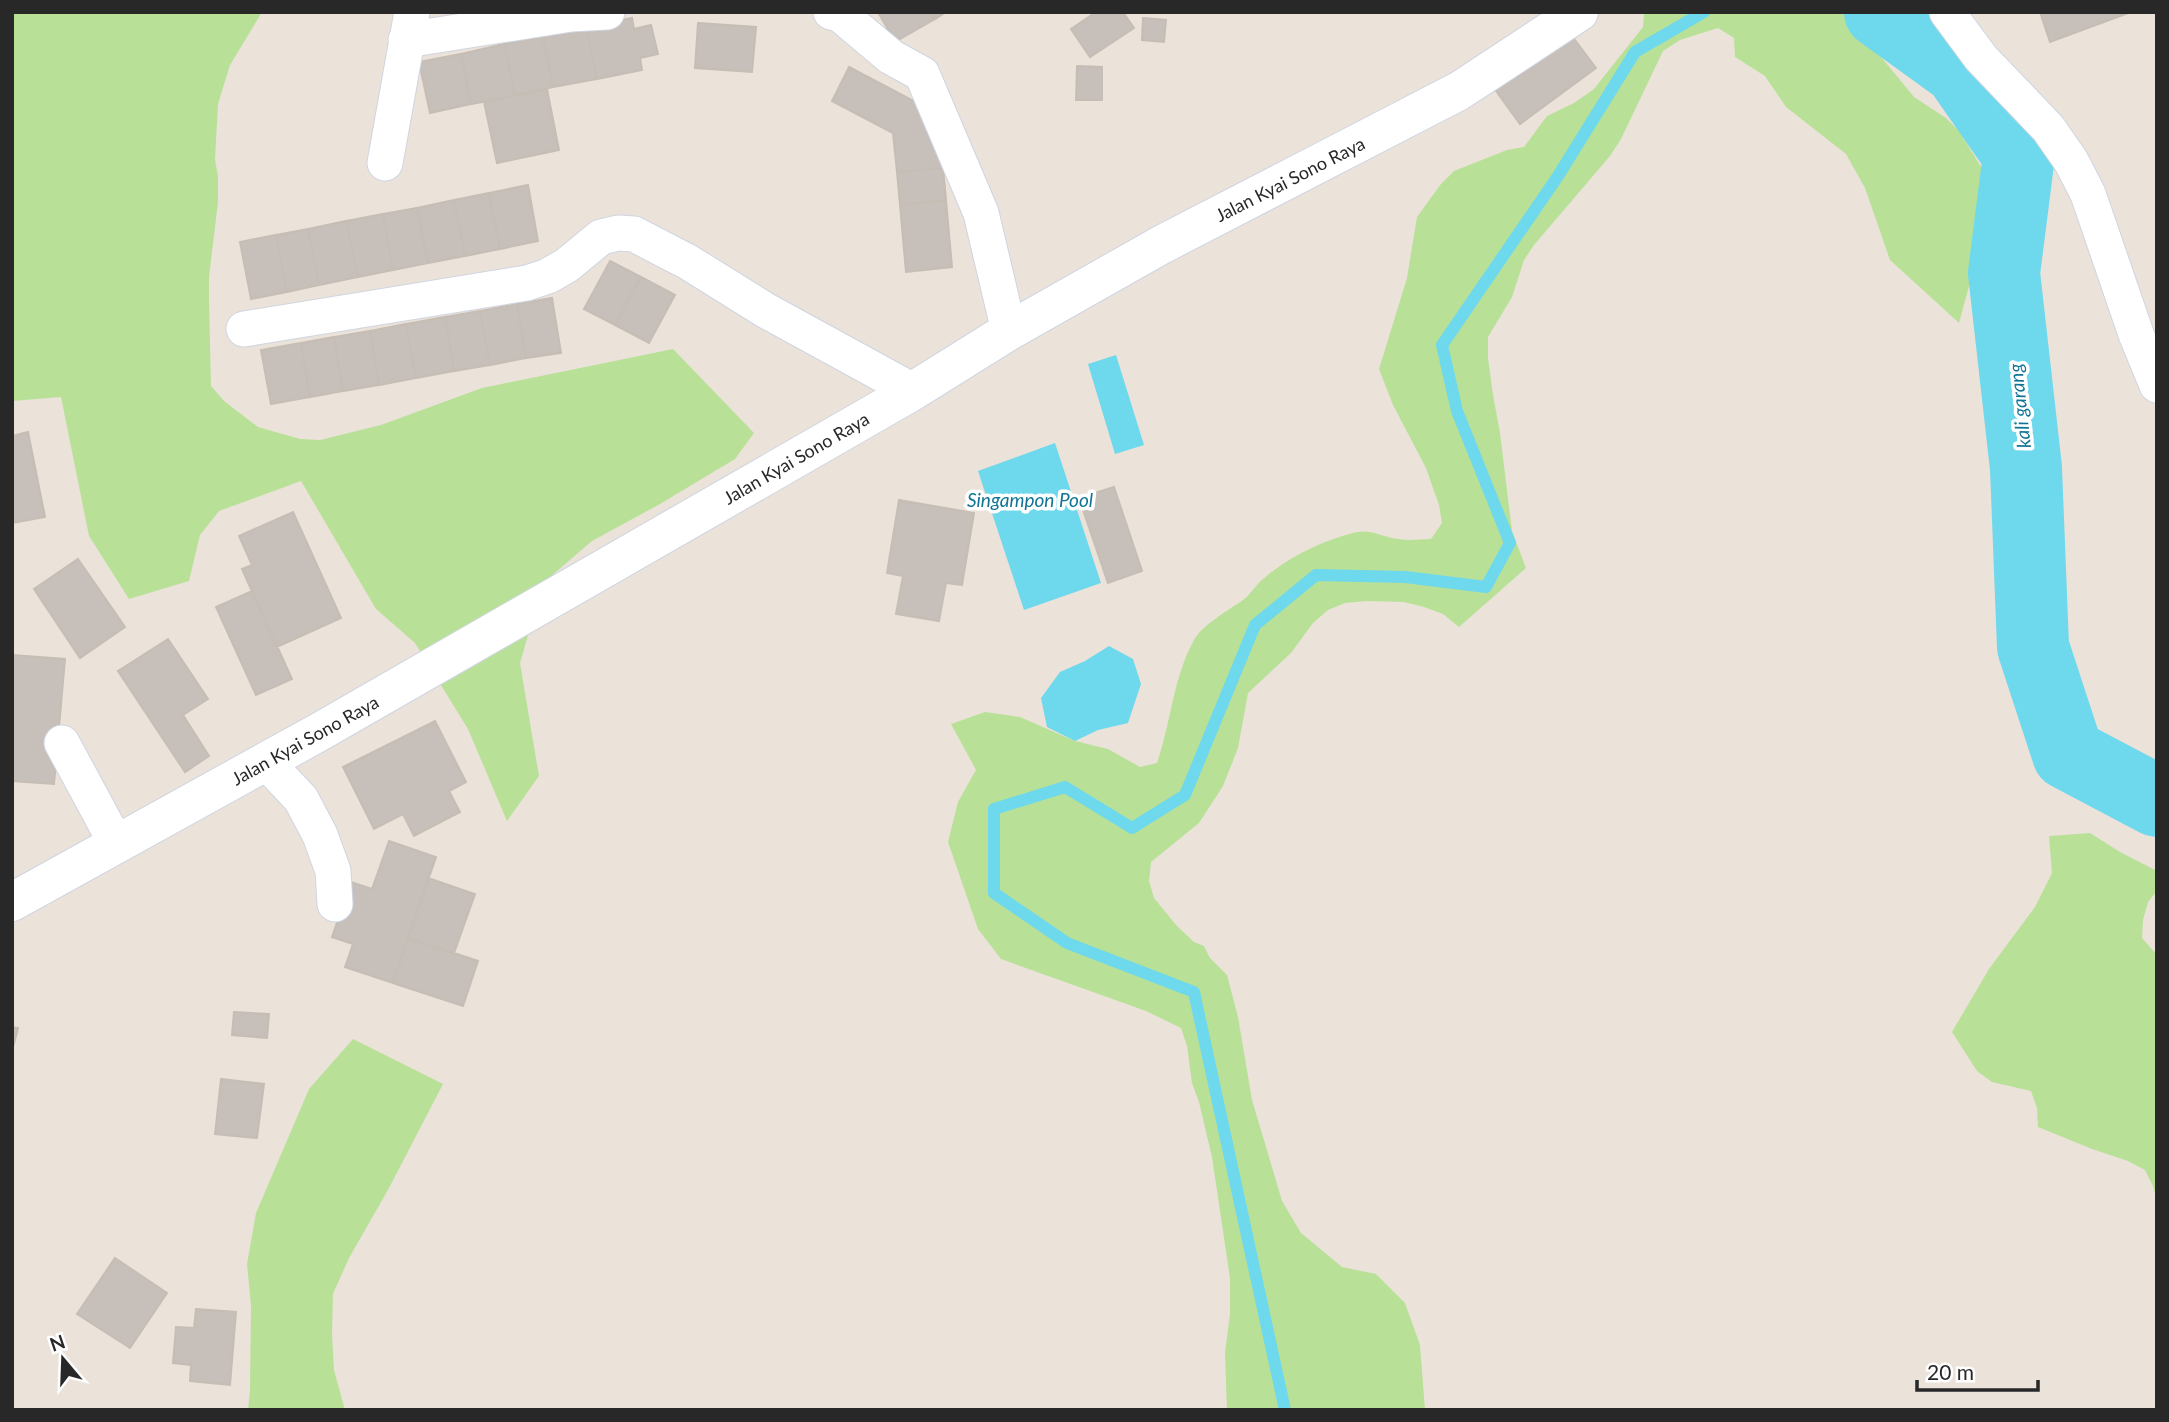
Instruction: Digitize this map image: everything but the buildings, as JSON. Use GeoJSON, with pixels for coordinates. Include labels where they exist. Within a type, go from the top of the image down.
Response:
{"type":"FeatureCollection","features":[{"type":"Feature","properties":{"kind":"street"},"geometry":{"type":"LineString","coordinates":[[385,163],[409,26],[607,12]]}},
{"type":"Feature","properties":{"kind":"street"},"geometry":{"type":"LineString","coordinates":[[831,12],[840,14],[891,57],[922,74],[981,213],[1009,331]]}},
{"type":"Feature","properties":{"kind":"street","name":"Jalan Kyai Sono Raya"},"geometry":{"type":"LineString","coordinates":[[12,902],[266,762],[913,391],[1009,331],[1161,245],[1459,91],[1579,12]]}},
{"type":"Feature","properties":{"kind":"street"},"geometry":{"type":"LineString","coordinates":[[1947,12],[1981,58],[2048,128],[2071,161],[2088,194],[2136,334],[2157,385]]}},
{"type":"Feature","properties":{"kind":"street"},"geometry":{"type":"LineString","coordinates":[[244,328],[527,283],[548,276],[567,265],[600,237],[618,233],[634,234],[913,391]]}},
{"type":"Feature","properties":{"kind":"street"},"geometry":{"type":"LineString","coordinates":[[62,743],[117,845]]}},
{"type":"Feature","properties":{"kind":"street"},"geometry":{"type":"LineString","coordinates":[[266,762],[301,799],[320,835],[333,871],[335,904]]}},
{"type":"Feature","properties":{"kind":"green space"},"geometry":{"type":"Polygon","coordinates":[[[12,12],[262,12],[230,65],[218,104],[215,159],[218,202],[209,277],[211,386],[224,401],[258,427],[300,439],[320,440],[381,425],[482,388],[673,349],[754,433],[735,459],[592,541],[543,583],[520,663],[539,776],[507,821],[468,729],[415,643],[376,609],[301,481],[219,511],[200,535],[189,581],[129,599],[89,536],[61,397],[12,401],[12,12]]]}},
{"type":"Feature","properties":{"kind":"green space"},"geometry":{"type":"Polygon","coordinates":[[[1644,12],[1844,12],[1914,97],[1946,118],[1959,131],[1983,170],[1989,188],[1979,249],[1959,323],[1890,260],[1865,188],[1846,154],[1786,107],[1765,76],[1735,57],[1734,38],[1718,28],[1680,40],[1663,51],[1621,139],[1610,156],[1534,245],[1524,260],[1512,297],[1488,337],[1488,358],[1512,531],[1526,568],[1459,627],[1443,614],[1404,602],[1345,603],[1328,610],[1313,623],[1291,653],[1248,693],[1238,748],[1223,786],[1199,823],[1151,862],[1149,881],[1154,898],[1176,925],[1194,942],[1204,946],[1210,958],[1227,975],[1238,1017],[1252,1100],[1282,1201],[1301,1233],[1342,1267],[1376,1274],[1405,1303],[1420,1345],[1425,1410],[1227,1410],[1225,1353],[1230,1314],[1230,1278],[1212,1157],[1192,1083],[1187,1046],[1181,1028],[1146,1011],[1001,959],[978,929],[948,842],[958,802],[976,770],[951,724],[985,712],[1020,717],[1075,741],[1108,749],[1140,767],[1157,763],[1181,670],[1194,640],[1216,618],[1246,598],[1272,572],[1306,550],[1357,532],[1403,540],[1431,539],[1442,523],[1439,505],[1426,468],[1393,405],[1379,369],[1407,278],[1417,217],[1454,171],[1507,150],[1524,147],[1547,116],[1574,103],[1594,89],[1643,27],[1644,12]]]}},
{"type":"Feature","properties":{"kind":"green space"},"geometry":{"type":"Polygon","coordinates":[[[2090,833],[2157,871],[2157,891],[2148,902],[2142,938],[2157,955],[2157,1200],[2145,1170],[2038,1127],[2037,1108],[2031,1091],[1992,1082],[1977,1071],[1952,1032],[1989,969],[2035,907],[2052,873],[2049,836],[2090,833]]]}},
{"type":"Feature","properties":{"kind":"green space"},"geometry":{"type":"Polygon","coordinates":[[[353,1039],[443,1084],[349,1258],[333,1294],[334,1370],[345,1410],[248,1410],[251,1305],[247,1264],[256,1213],[309,1089],[353,1039]]]}},
{"type":"Feature","properties":{"kind":"water","name":"Singampon Pool"},"geometry":{"type":"Polygon","coordinates":[[[1116,355],[1144,445],[1115,454],[1088,364],[1116,355]]]}},
{"type":"Feature","properties":{"kind":"water","name":"Singampon Pool"},"geometry":{"type":"Polygon","coordinates":[[[1055,443],[1101,583],[1024,610],[978,471],[1055,443]]]}},
{"type":"Feature","properties":{"kind":"water"},"geometry":{"type":"Polygon","coordinates":[[[1109,646],[1133,659],[1141,684],[1128,723],[1098,730],[1075,741],[1047,727],[1041,698],[1060,672],[1109,646]]]}},
{"type":"Feature","properties":{"kind":"waterway"},"geometry":{"type":"LineString","coordinates":[[1285,1410],[1194,992],[1067,943],[994,893],[994,809],[1065,787],[1132,828],[1185,795],[1255,625],[1316,575],[1405,577],[1486,587],[1510,543],[1457,411],[1442,345],[1558,176],[1635,52],[1704,12]]}},
{"type":"Feature","properties":{"kind":"waterway","name":"kali garang"},"geometry":{"type":"LineString","coordinates":[[1880,12],[1959,69],[2019,155],[2004,273],[2026,468],[2033,647],[2068,754],[2157,801]]}}]}
